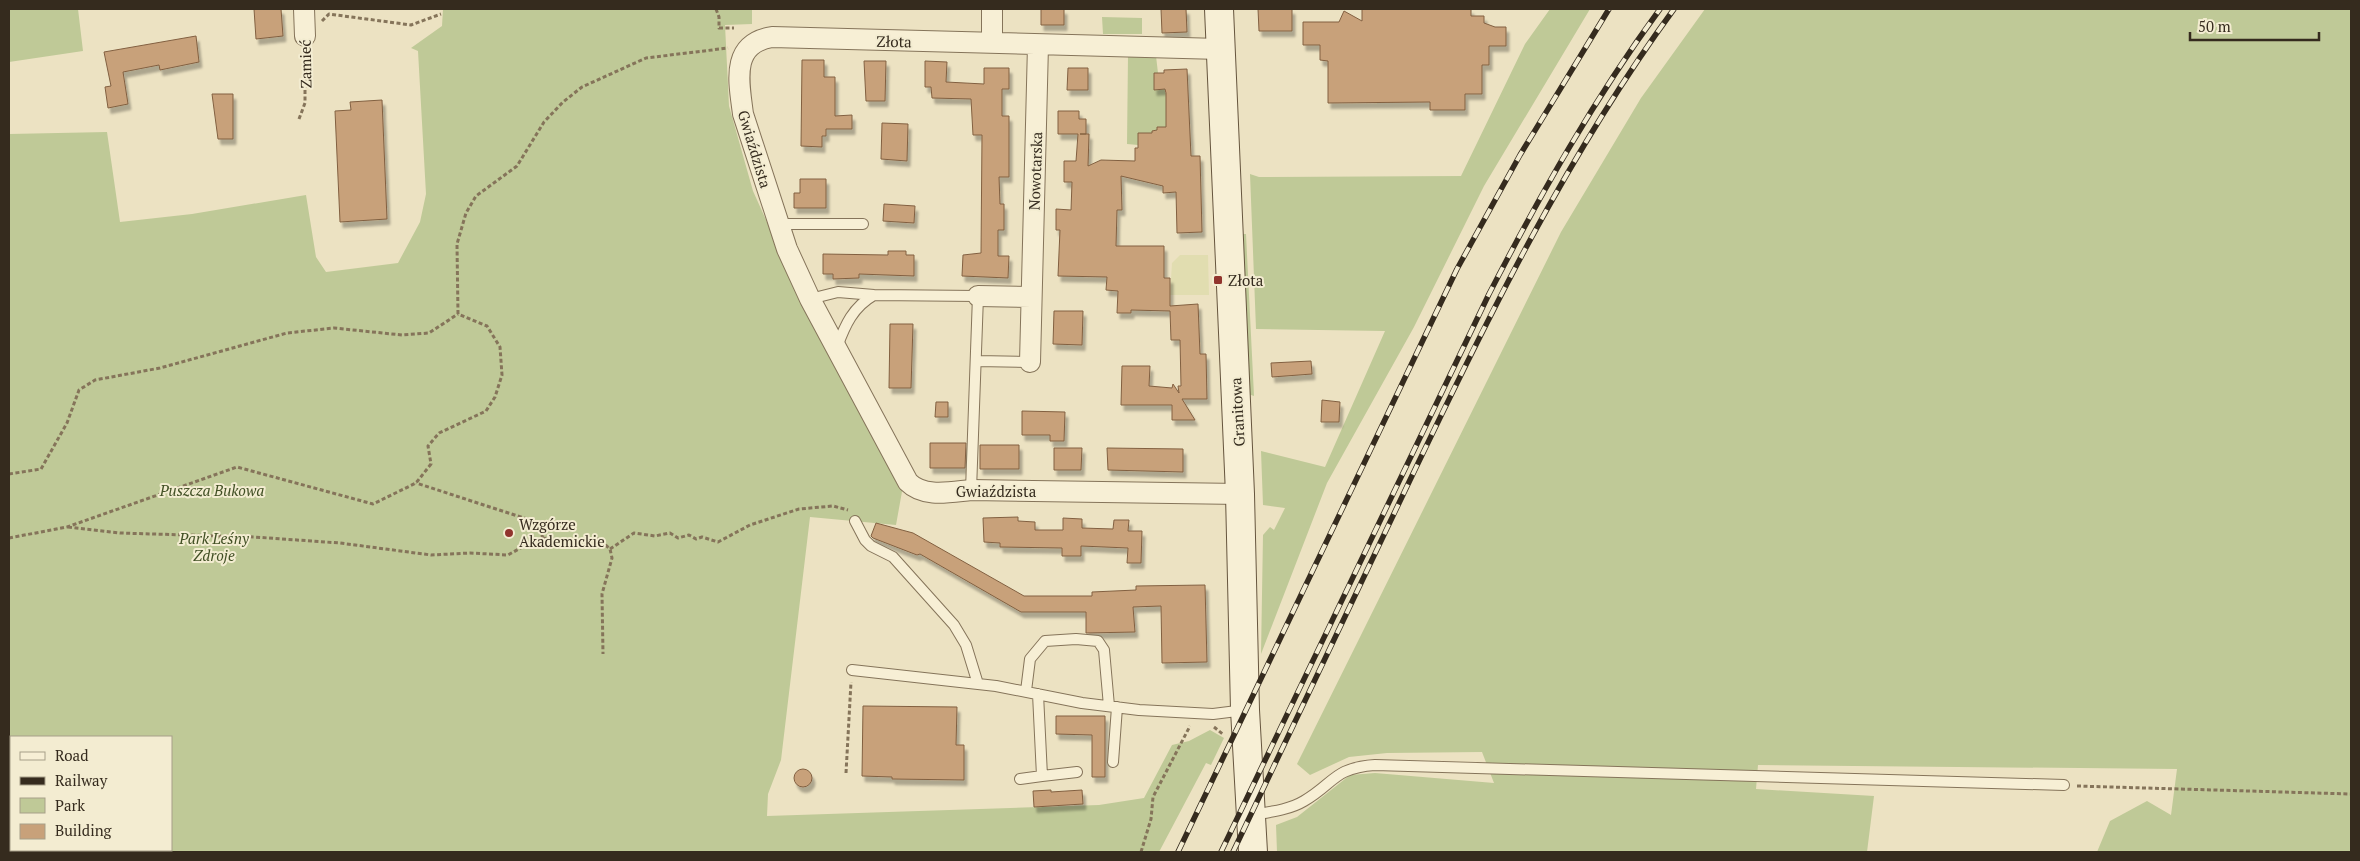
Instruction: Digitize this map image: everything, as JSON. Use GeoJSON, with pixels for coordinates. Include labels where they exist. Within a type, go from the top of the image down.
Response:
{"type":"FeatureCollection","features":[{"type":"Feature","properties":{"kind":"street","name":"Zamieć"},"geometry":{"type":"LineString","coordinates":[[304,9],[305,36]]}},
{"type":"Feature","properties":{"kind":"street"},"geometry":{"type":"LineString","coordinates":[[992,9],[992,42]]}},
{"type":"Feature","properties":{"kind":"street","name":"Granitowa"},"geometry":{"type":"LineString","coordinates":[[1219,9],[1240,494],[1245,710],[1253,852]]}},
{"type":"Feature","properties":{"kind":"street","name":"Złota"},"geometry":{"type":"LineString","coordinates":[[749,45],[760,40],[777,37],[817,40],[992,42],[1038,45],[1220,49]]}},
{"type":"Feature","properties":{"kind":"street","name":"Gwiaździsta"},"geometry":{"type":"LineString","coordinates":[[749,45],[740,64],[740,93],[743,114],[786,248],[810,299],[908,482],[915,489],[927,493],[971,490],[1240,494]]}},
{"type":"Feature","properties":{"kind":"street","name":"Nowotarska"},"geometry":{"type":"LineString","coordinates":[[1030,362],[1038,45]]}},
{"type":"Feature","properties":{"kind":"street"},"geometry":{"type":"LineString","coordinates":[[978,296],[1031,297]]}},
{"type":"Feature","properties":{"kind":"lane"},"geometry":{"type":"LineString","coordinates":[[778,224],[863,224]]}},
{"type":"Feature","properties":{"kind":"lane"},"geometry":{"type":"LineString","coordinates":[[810,299],[838,292],[874,295],[978,296],[971,490]]}},
{"type":"Feature","properties":{"kind":"lane"},"geometry":{"type":"LineString","coordinates":[[837,348],[847,323],[856,309],[874,295]]}},
{"type":"Feature","properties":{"kind":"lane"},"geometry":{"type":"LineString","coordinates":[[977,361],[1030,362]]}},
{"type":"Feature","properties":{"kind":"lane"},"geometry":{"type":"LineString","coordinates":[[855,521],[865,540],[871,546],[892,557],[954,625],[966,645],[978,684]]}},
{"type":"Feature","properties":{"kind":"lane"},"geometry":{"type":"LineString","coordinates":[[1026,691],[1030,659],[1045,641],[1076,639],[1098,641],[1104,650],[1113,707],[1113,762]]}},
{"type":"Feature","properties":{"kind":"lane"},"geometry":{"type":"LineString","coordinates":[[852,670],[978,684],[1113,707],[1213,714],[1245,710]]}},
{"type":"Feature","properties":{"kind":"lane"},"geometry":{"type":"LineString","coordinates":[[1038,694],[1042,776]]}},
{"type":"Feature","properties":{"kind":"lane"},"geometry":{"type":"LineString","coordinates":[[1251,816],[1289,808],[1304,802],[1338,775],[1353,767],[1374,765],[2064,785]]}},
{"type":"Feature","properties":{"kind":"lane"},"geometry":{"type":"LineString","coordinates":[[1020,779],[1077,772]]}},
{"type":"Feature","properties":{"kind":"path"},"geometry":{"type":"LineString","coordinates":[[716,9],[720,17],[719,28],[734,28]]}},
{"type":"Feature","properties":{"kind":"path"},"geometry":{"type":"LineString","coordinates":[[305,36],[329,14],[410,25],[441,14]]}},
{"type":"Feature","properties":{"kind":"path","name":"Zamieć"},"geometry":{"type":"LineString","coordinates":[[299,118],[305,103],[305,36]]}},
{"type":"Feature","properties":{"kind":"path"},"geometry":{"type":"LineString","coordinates":[[458,314],[457,244],[466,212],[476,196],[517,166],[544,122],[563,102],[582,86],[646,58],[749,45]]}},
{"type":"Feature","properties":{"kind":"path"},"geometry":{"type":"LineString","coordinates":[[9,474],[41,469],[67,423],[79,390],[95,380],[160,368],[286,333],[334,328],[402,335],[429,332],[458,314]]}},
{"type":"Feature","properties":{"kind":"path"},"geometry":{"type":"LineString","coordinates":[[9,538],[67,527],[237,467],[373,504],[416,483],[431,464],[428,446],[440,433],[486,411],[495,397],[502,375],[500,347],[487,326],[458,314]]}},
{"type":"Feature","properties":{"kind":"path"},"geometry":{"type":"LineString","coordinates":[[416,483],[527,519],[538,526],[543,538]]}},
{"type":"Feature","properties":{"kind":"path"},"geometry":{"type":"LineString","coordinates":[[610,548],[634,533],[655,536],[670,534],[678,538],[689,534],[696,539],[702,537],[718,542],[750,525],[765,522],[799,509],[833,506],[846,508],[855,521]]}},
{"type":"Feature","properties":{"kind":"path"},"geometry":{"type":"LineString","coordinates":[[67,527],[120,533],[254,536],[340,543],[432,555],[470,553],[508,556],[533,541],[541,541],[543,538],[570,540],[599,539],[610,548],[612,558],[602,594],[603,654]]}},
{"type":"Feature","properties":{"kind":"path"},"geometry":{"type":"LineString","coordinates":[[846,773],[852,670]]}},
{"type":"Feature","properties":{"kind":"path"},"geometry":{"type":"LineString","coordinates":[[1141,852],[1151,819],[1153,798],[1196,713]]}},
{"type":"Feature","properties":{"kind":"path"},"geometry":{"type":"LineString","coordinates":[[2064,785],[2351,794]]}},
{"type":"Feature","properties":{"kind":"shaded area"},"geometry":{"type":"Polygon","coordinates":[[[1180,255],[1208,255],[1209,295],[1170,295],[1172,263],[1180,255]]]}},
{"type":"Feature","properties":{"kind":"green space"},"geometry":{"type":"Polygon","coordinates":[[[9,9],[78,9],[83,51],[9,62],[9,9]]]}},
{"type":"Feature","properties":{"kind":"green space","name":"Puszcza Bukowa"},"geometry":{"type":"Polygon","coordinates":[[[443,9],[752,9],[752,24],[725,25],[729,106],[753,191],[787,267],[903,486],[896,525],[810,517],[781,760],[768,794],[767,816],[1099,805],[1144,798],[1172,745],[1189,741],[1210,730],[1224,738],[1211,765],[1206,763],[1159,852],[9,852],[9,134],[107,132],[120,222],[192,214],[306,195],[316,257],[326,272],[398,263],[420,222],[426,194],[418,51],[411,48],[442,26],[443,9]]]}},
{"type":"Feature","properties":{"kind":"green space"},"geometry":{"type":"Polygon","coordinates":[[[1550,9],[1590,9],[1484,186],[1414,327],[1327,483],[1261,654],[1263,535],[1270,527],[1274,530],[1285,508],[1263,505],[1261,451],[1325,467],[1385,331],[1256,329],[1250,174],[1259,177],[1461,176],[1525,44],[1550,9]]]}},
{"type":"Feature","properties":{"kind":"green space"},"geometry":{"type":"Polygon","coordinates":[[[1705,9],[2351,9],[2351,852],[2097,852],[2110,821],[2147,801],[2171,815],[2177,769],[1758,765],[1756,789],[1874,796],[1867,852],[1277,852],[1276,825],[1297,817],[1350,775],[1375,773],[1494,783],[1482,752],[1387,753],[1349,757],[1310,775],[1297,764],[1561,232],[1641,98],[1705,9]]]}},
{"type":"Feature","properties":{"kind":"green space"},"geometry":{"type":"Polygon","coordinates":[[[1102,17],[1142,18],[1142,34],[1103,34],[1102,17]]]}},
{"type":"Feature","properties":{"kind":"green space"},"geometry":{"type":"Polygon","coordinates":[[[1128,56],[1156,56],[1158,73],[1154,74],[1154,88],[1165,88],[1165,93],[1168,93],[1166,127],[1157,127],[1157,130],[1152,133],[1138,133],[1138,145],[1127,144],[1128,56]]]}},
{"type":"Feature","properties":{"kind":"green space"},"geometry":{"type":"Polygon","coordinates":[[[1239,234],[1246,234],[1254,396],[1248,394],[1239,234]]]}},
{"type":"Feature","properties":{"kind":"building"},"geometry":{"type":"Polygon","coordinates":[[[254,9],[281,9],[283,36],[256,39],[254,9]]]}},
{"type":"Feature","properties":{"kind":"building"},"geometry":{"type":"Polygon","coordinates":[[[1041,9],[1064,9],[1064,25],[1041,25],[1041,9]]]}},
{"type":"Feature","properties":{"kind":"building"},"geometry":{"type":"Polygon","coordinates":[[[1161,9],[1186,9],[1187,32],[1162,33],[1161,9]]]}},
{"type":"Feature","properties":{"kind":"building"},"geometry":{"type":"Polygon","coordinates":[[[1258,9],[1292,9],[1292,31],[1259,31],[1258,9]]]}},
{"type":"Feature","properties":{"kind":"building"},"geometry":{"type":"Polygon","coordinates":[[[1362,9],[1471,9],[1471,16],[1484,16],[1484,23],[1495,27],[1506,27],[1506,46],[1489,46],[1489,65],[1482,65],[1482,94],[1465,94],[1465,110],[1430,110],[1430,102],[1328,103],[1328,61],[1320,60],[1320,45],[1303,45],[1303,22],[1339,22],[1344,11],[1362,21],[1362,9]]]}},
{"type":"Feature","properties":{"kind":"building"},"geometry":{"type":"Polygon","coordinates":[[[196,36],[199,62],[160,70],[159,65],[123,72],[128,104],[108,108],[105,87],[111,86],[104,52],[196,36]]]}},
{"type":"Feature","properties":{"kind":"building"},"geometry":{"type":"Polygon","coordinates":[[[802,60],[824,60],[824,77],[835,77],[835,116],[852,115],[852,129],[826,129],[826,136],[822,136],[822,147],[801,146],[802,60]]]}},
{"type":"Feature","properties":{"kind":"building"},"geometry":{"type":"Polygon","coordinates":[[[864,61],[886,61],[885,101],[866,101],[864,61]]]}},
{"type":"Feature","properties":{"kind":"building"},"geometry":{"type":"Polygon","coordinates":[[[925,61],[947,62],[946,82],[984,84],[984,68],[1009,68],[1009,89],[1002,89],[1002,116],[1009,116],[1009,177],[999,177],[1000,204],[1004,204],[1004,230],[998,230],[998,256],[1009,256],[1008,278],[962,276],[963,255],[981,253],[982,135],[973,135],[971,99],[932,98],[931,87],[925,87],[925,61]]]}},
{"type":"Feature","properties":{"kind":"building"},"geometry":{"type":"Polygon","coordinates":[[[1068,68],[1088,68],[1088,90],[1067,90],[1068,68]]]}},
{"type":"Feature","properties":{"kind":"building"},"geometry":{"type":"Polygon","coordinates":[[[1187,69],[1191,156],[1200,156],[1202,232],[1177,233],[1176,192],[1163,193],[1163,186],[1121,176],[1122,210],[1117,210],[1116,246],[1164,246],[1164,278],[1170,278],[1170,306],[1198,304],[1200,354],[1206,354],[1207,399],[1182,399],[1195,420],[1172,420],[1172,405],[1121,405],[1122,366],[1150,366],[1149,386],[1172,388],[1173,384],[1179,393],[1178,386],[1181,386],[1180,340],[1171,340],[1170,311],[1131,310],[1131,313],[1117,313],[1118,291],[1106,290],[1107,277],[1058,276],[1060,230],[1056,230],[1056,209],[1071,210],[1072,182],[1064,182],[1064,161],[1076,161],[1078,134],[1058,134],[1058,111],[1079,111],[1079,119],[1086,119],[1086,134],[1089,134],[1088,166],[1101,160],[1135,161],[1135,148],[1138,148],[1138,133],[1152,133],[1152,131],[1157,130],[1157,127],[1166,127],[1166,93],[1165,89],[1154,90],[1154,73],[1164,73],[1164,70],[1187,69]]]}},
{"type":"Feature","properties":{"kind":"building"},"geometry":{"type":"Polygon","coordinates":[[[212,94],[233,94],[233,139],[218,139],[212,94]]]}},
{"type":"Feature","properties":{"kind":"building"},"geometry":{"type":"Polygon","coordinates":[[[382,100],[387,219],[340,222],[335,111],[351,110],[350,102],[382,100]]]}},
{"type":"Feature","properties":{"kind":"building"},"geometry":{"type":"Polygon","coordinates":[[[882,123],[908,124],[907,161],[881,159],[882,123]]]}},
{"type":"Feature","properties":{"kind":"building"},"geometry":{"type":"Polygon","coordinates":[[[800,179],[826,179],[826,208],[794,208],[794,193],[800,193],[800,179]]]}},
{"type":"Feature","properties":{"kind":"building"},"geometry":{"type":"Polygon","coordinates":[[[884,204],[915,206],[914,223],[883,221],[884,204]]]}},
{"type":"Feature","properties":{"kind":"building"},"geometry":{"type":"Polygon","coordinates":[[[888,251],[906,251],[906,255],[914,255],[914,276],[859,274],[859,278],[833,279],[833,274],[823,274],[823,254],[888,255],[888,251]]]}},
{"type":"Feature","properties":{"kind":"building"},"geometry":{"type":"Polygon","coordinates":[[[1054,311],[1083,311],[1082,345],[1053,344],[1054,311]]]}},
{"type":"Feature","properties":{"kind":"building"},"geometry":{"type":"Polygon","coordinates":[[[890,324],[913,324],[911,388],[889,388],[890,324]]]}},
{"type":"Feature","properties":{"kind":"building"},"geometry":{"type":"Polygon","coordinates":[[[1311,361],[1312,374],[1272,377],[1271,363],[1311,361]]]}},
{"type":"Feature","properties":{"kind":"building"},"geometry":{"type":"Polygon","coordinates":[[[1322,400],[1340,402],[1339,422],[1321,422],[1322,400]]]}},
{"type":"Feature","properties":{"kind":"building"},"geometry":{"type":"Polygon","coordinates":[[[936,402],[948,402],[948,417],[935,417],[936,402]]]}},
{"type":"Feature","properties":{"kind":"building"},"geometry":{"type":"Polygon","coordinates":[[[1022,411],[1065,412],[1064,441],[1050,441],[1050,435],[1022,435],[1022,411]]]}},
{"type":"Feature","properties":{"kind":"building"},"geometry":{"type":"Polygon","coordinates":[[[930,443],[966,443],[965,468],[930,468],[930,443]]]}},
{"type":"Feature","properties":{"kind":"building"},"geometry":{"type":"Polygon","coordinates":[[[980,445],[1019,445],[1019,469],[980,469],[980,445]]]}},
{"type":"Feature","properties":{"kind":"building"},"geometry":{"type":"Polygon","coordinates":[[[1054,448],[1082,448],[1081,470],[1054,470],[1054,448]]]}},
{"type":"Feature","properties":{"kind":"building"},"geometry":{"type":"Polygon","coordinates":[[[1107,448],[1183,449],[1183,472],[1108,470],[1107,448]]]}},
{"type":"Feature","properties":{"kind":"building"},"geometry":{"type":"Polygon","coordinates":[[[1018,517],[1018,521],[1035,522],[1035,530],[1063,530],[1063,518],[1082,519],[1082,528],[1113,529],[1114,520],[1129,520],[1128,531],[1142,531],[1141,563],[1127,563],[1128,548],[1081,546],[1081,556],[1062,556],[1062,548],[1000,547],[1000,543],[984,542],[983,518],[1018,517]]]}},
{"type":"Feature","properties":{"kind":"building"},"geometry":{"type":"Polygon","coordinates":[[[876,523],[913,533],[1024,596],[1092,596],[1092,592],[1136,590],[1136,586],[1205,585],[1207,662],[1162,663],[1161,606],[1133,607],[1135,632],[1086,633],[1086,612],[1021,612],[920,554],[917,555],[873,538],[871,536],[876,523]]]}},
{"type":"Feature","properties":{"kind":"building"},"geometry":{"type":"Polygon","coordinates":[[[863,706],[957,707],[956,745],[964,745],[964,780],[892,779],[892,777],[862,776],[863,706]]]}},
{"type":"Feature","properties":{"kind":"building"},"geometry":{"type":"Polygon","coordinates":[[[1056,716],[1105,716],[1105,777],[1092,777],[1092,735],[1056,734],[1056,716]]]}},
{"type":"Feature","properties":{"kind":"building"},"geometry":{"type":"Polygon","coordinates":[[[803,769],[809,772],[812,778],[809,784],[803,787],[797,784],[794,778],[797,772],[803,769]]]}},
{"type":"Feature","properties":{"kind":"building"},"geometry":{"type":"Polygon","coordinates":[[[1051,790],[1051,792],[1082,790],[1083,804],[1034,807],[1033,791],[1051,790]]]}},
{"type":"Feature","properties":{"kind":"railway"},"geometry":{"type":"LineString","coordinates":[[1178,852],[1457,269],[1520,155],[1609,9]]}},
{"type":"Feature","properties":{"kind":"railway"},"geometry":{"type":"LineString","coordinates":[[1221,852],[1489,294],[1569,148],[1590,113],[1660,9]]}},
{"type":"Feature","properties":{"kind":"railway"},"geometry":{"type":"LineString","coordinates":[[1233,852],[1439,419],[1531,238],[1599,121],[1635,64],[1674,9]]}},
{"type":"Feature","properties":{"kind":"place","name":"Złota"},"geometry":{"type":"Point","coordinates":[1218,280]}},
{"type":"Feature","properties":{"kind":"place","name":"Wzgórze Akademickie"},"geometry":{"type":"Point","coordinates":[509,533]}},
{"type":"Feature","properties":{"kind":"park label","name":"Park Leśny Zdroje"},"geometry":{"type":"Point","coordinates":[214,546]}}]}
